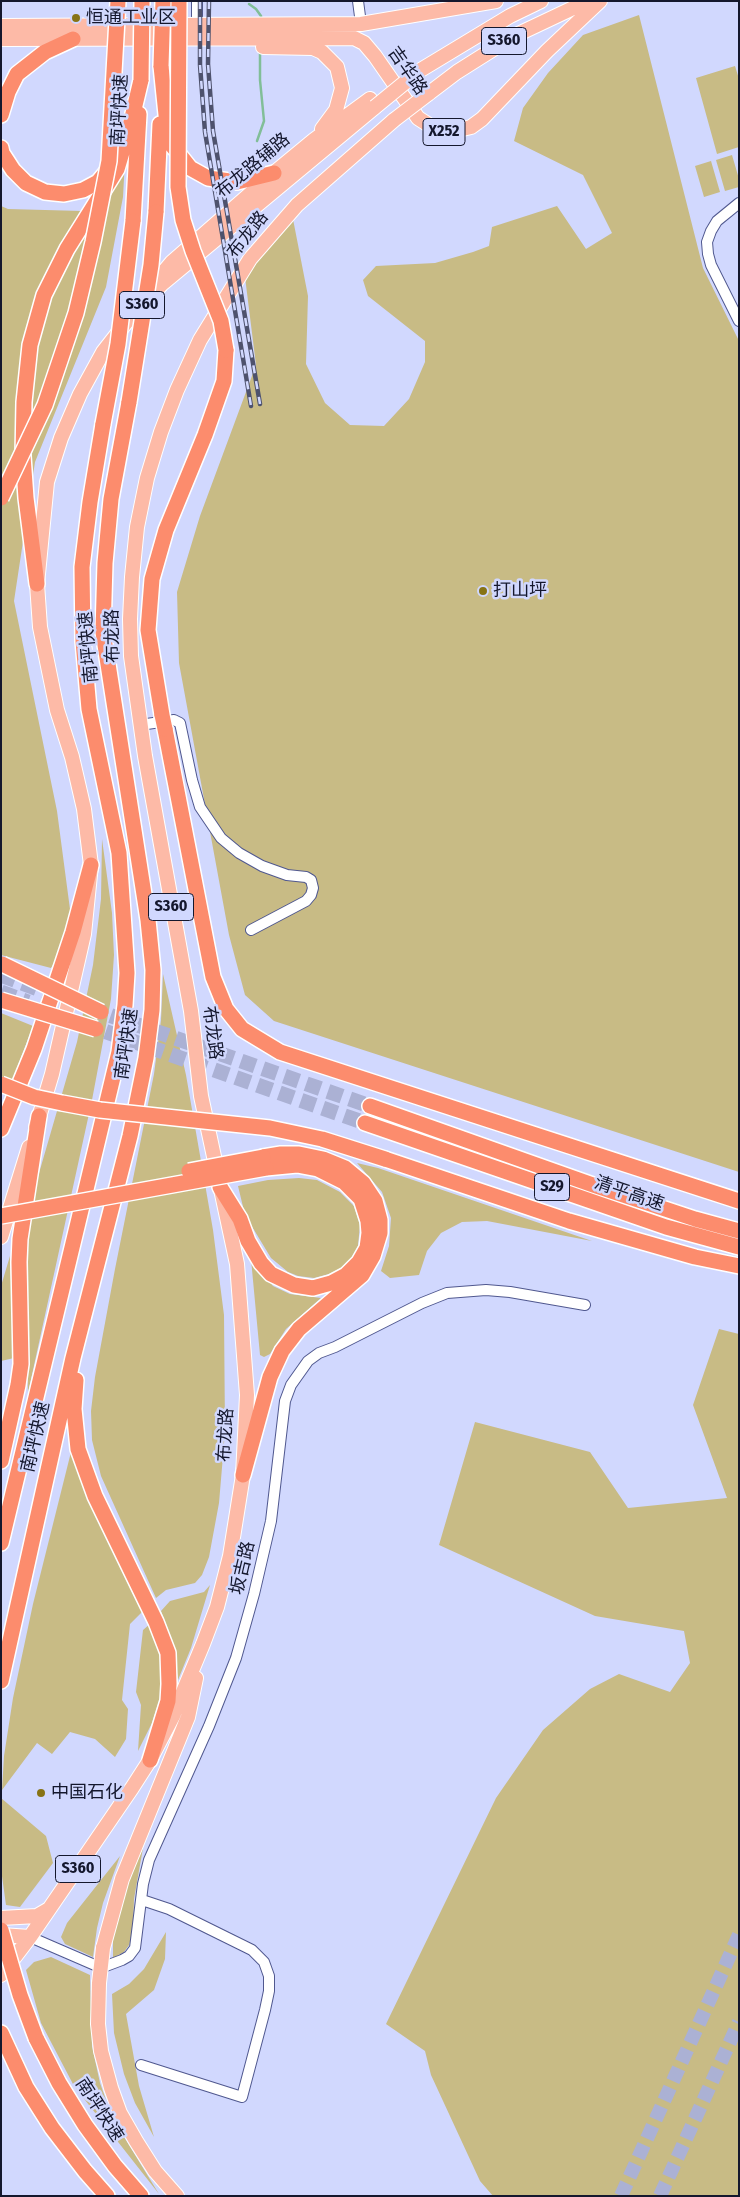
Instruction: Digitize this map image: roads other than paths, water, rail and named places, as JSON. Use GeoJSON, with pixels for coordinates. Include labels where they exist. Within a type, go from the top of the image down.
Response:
{"type":"FeatureCollection","features":[{"type":"Feature","properties":{"kind":"highway"},"geometry":{"type":"LineString","coordinates":[[1,498],[45,405],[76,313],[93,242],[109,161],[118,1]]}},
{"type":"Feature","properties":{"kind":"highway","name":"南坪快速"},"geometry":{"type":"LineString","coordinates":[[1,1543],[119,1052],[126,1005],[127,973],[119,852],[89,709],[83,641],[82,567],[90,502],[119,334],[133,221],[141,80],[142,1]]}},
{"type":"Feature","properties":{"kind":"highway"},"geometry":{"type":"LineString","coordinates":[[163,1],[161,66],[168,134],[171,144],[190,168],[208,178],[236,182],[274,172]]}},
{"type":"Feature","properties":{"kind":"highway"},"geometry":{"type":"LineString","coordinates":[[179,1],[178,187],[183,220],[193,251],[221,320],[226,350],[224,381],[205,435],[166,530],[152,579],[148,630],[213,977],[226,1009],[242,1029],[280,1052],[739,1201]]}},
{"type":"Feature","properties":{"kind":"highway"},"geometry":{"type":"LineString","coordinates":[[1,115],[8,92],[17,74],[45,52],[73,39]]}},
{"type":"Feature","properties":{"kind":"highway","name":"南坪快速"},"geometry":{"type":"LineString","coordinates":[[1,1681],[86,1307],[130,1136],[146,1058],[152,1010],[153,970],[148,920],[103,632],[105,563],[112,499],[151,264],[156,212],[161,66]]}},
{"type":"Feature","properties":{"kind":"highway"},"geometry":{"type":"LineString","coordinates":[[37,584],[26,498],[24,456],[24,402],[30,346],[44,295],[67,249],[116,169],[132,122],[141,80]]}},
{"type":"Feature","properties":{"kind":"highway"},"geometry":{"type":"LineString","coordinates":[[1,148],[2,153],[13,170],[26,183],[45,192],[64,194],[83,190],[98,182],[111,167],[123,145]]}},
{"type":"Feature","properties":{"kind":"highway"},"geometry":{"type":"LineString","coordinates":[[1,1129],[34,1049],[73,932],[91,865]]}},
{"type":"Feature","properties":{"kind":"highway"},"geometry":{"type":"LineString","coordinates":[[2,963],[101,1012]]}},
{"type":"Feature","properties":{"kind":"highway"},"geometry":{"type":"LineString","coordinates":[[1,1000],[96,1029]]}},
{"type":"Feature","properties":{"kind":"highway"},"geometry":{"type":"LineString","coordinates":[[1,1084],[62,1104],[100,1110],[270,1128],[322,1140],[570,1221],[695,1257],[739,1266]]}},
{"type":"Feature","properties":{"kind":"highway","name":"清平高速"},"geometry":{"type":"LineString","coordinates":[[370,1106],[593,1185],[695,1219],[739,1231]]}},
{"type":"Feature","properties":{"kind":"highway"},"geometry":{"type":"LineString","coordinates":[[1,1461],[21,1364],[20,1239],[39,1116]]}},
{"type":"Feature","properties":{"kind":"highway","name":"清平高速"},"geometry":{"type":"LineString","coordinates":[[365,1123],[666,1227],[739,1247]]}},
{"type":"Feature","properties":{"kind":"highway"},"geometry":{"type":"LineString","coordinates":[[1,1216],[265,1162],[280,1154],[299,1154],[323,1159],[345,1168],[363,1183],[375,1201],[379,1215],[380,1233],[376,1250],[362,1275],[299,1329],[282,1350],[270,1377],[243,1476]]}},
{"type":"Feature","properties":{"kind":"highway"},"geometry":{"type":"LineString","coordinates":[[1,1206],[265,1162],[318,1168],[344,1182],[361,1199],[368,1221],[367,1248],[359,1262],[346,1276],[332,1283],[313,1288],[294,1285],[271,1274],[261,1263],[248,1241],[240,1219],[220,1187]]}},
{"type":"Feature","properties":{"kind":"highway"},"geometry":{"type":"LineString","coordinates":[[86,1307],[80,1339],[74,1409],[78,1449],[95,1496],[156,1622],[168,1653],[168,1701],[150,1760]]}},
{"type":"Feature","properties":{"kind":"highway","name":"南坪快速"},"geometry":{"type":"LineString","coordinates":[[1,1930],[20,1995],[36,2038],[59,2083],[85,2126],[115,2166],[141,2196]]}},
{"type":"Feature","properties":{"kind":"highway"},"geometry":{"type":"LineString","coordinates":[[1,2033],[26,2087],[52,2128],[85,2172],[107,2196]]}},
{"type":"Feature","properties":{"kind":"main road","name":"吉华路"},"geometry":{"type":"LineString","coordinates":[[280,37],[496,1]]}},
{"type":"Feature","properties":{"kind":"main road","name":"布龙路辅路"},"geometry":{"type":"LineString","coordinates":[[132,315],[172,262],[274,172],[314,140],[419,71],[510,16],[540,1]]}},
{"type":"Feature","properties":{"kind":"main road","name":"布龙路"},"geometry":{"type":"LineString","coordinates":[[1,1975],[50,1909],[150,1760],[173,1716],[217,1607],[230,1556],[243,1476],[247,1395],[237,1264],[201,1096],[191,1011],[140,725],[131,656],[130,619],[137,527],[160,432],[200,340],[256,252],[296,205],[394,120],[457,72],[514,36],[588,1]]}},
{"type":"Feature","properties":{"kind":"main road","name":"吉华路"},"geometry":{"type":"LineString","coordinates":[[280,37],[354,38],[364,43],[418,118],[427,125],[442,132],[460,131],[482,119],[546,51],[600,1]]}},
{"type":"Feature","properties":{"kind":"main road"},"geometry":{"type":"LineString","coordinates":[[361,24],[371,42],[375,56]]}},
{"type":"Feature","properties":{"kind":"main road","name":"X252"},"geometry":{"type":"LineString","coordinates":[[1,26],[197,32],[232,37],[280,37]]}},
{"type":"Feature","properties":{"kind":"main road","name":"X252"},"geometry":{"type":"LineString","coordinates":[[1,39],[73,39],[197,32]]}},
{"type":"Feature","properties":{"kind":"main road"},"geometry":{"type":"LineString","coordinates":[[232,37],[280,37],[322,52],[336,67],[342,88],[336,110],[314,140]]}},
{"type":"Feature","properties":{"kind":"main road","name":"布龙路"},"geometry":{"type":"LineString","coordinates":[[1,1238],[52,1074],[84,934],[91,865],[84,809],[72,757],[58,710],[40,627],[37,584],[47,482],[61,438],[80,394],[103,352],[132,315],[163,283],[372,103]]}},
{"type":"Feature","properties":{"kind":"main road"},"geometry":{"type":"LineString","coordinates":[[177,2196],[155,2171],[120,2113],[101,2051],[98,2024],[99,1982],[103,1948],[114,1903],[125,1870],[188,1716],[203,1644]]}},
{"type":"Feature","properties":{"kind":"main road"},"geometry":{"type":"LineString","coordinates":[[1,1918],[36,1916],[50,1909]]}},
{"type":"Feature","properties":{"kind":"main road"},"geometry":{"type":"LineString","coordinates":[[1,1918],[21,1924],[30,1937]]}},
{"type":"Feature","properties":{"kind":"main road"},"geometry":{"type":"LineString","coordinates":[[1,1935],[30,1937]]}},
{"type":"Feature","properties":{"kind":"street"},"geometry":{"type":"LineString","coordinates":[[197,1],[197,32]]}},
{"type":"Feature","properties":{"kind":"street"},"geometry":{"type":"LineString","coordinates":[[358,1],[361,24]]}},
{"type":"Feature","properties":{"kind":"street"},"geometry":{"type":"LineString","coordinates":[[739,203],[717,221],[710,231],[707,242],[708,254],[712,265],[739,321]]}},
{"type":"Feature","properties":{"kind":"street"},"geometry":{"type":"LineString","coordinates":[[140,725],[174,720],[180,723],[192,780],[200,807],[221,838],[239,853],[262,866],[287,876],[306,877],[311,880],[313,888],[311,895],[306,901],[251,930]]}},
{"type":"Feature","properties":{"kind":"street","name":"坂吉路"},"geometry":{"type":"LineString","coordinates":[[30,1937],[92,1965],[106,1966],[114,1964],[129,1956],[135,1948],[146,1871],[154,1848],[209,1726],[236,1658],[254,1594],[271,1521],[285,1401],[299,1372],[308,1361],[319,1353],[335,1347],[436,1296],[448,1293],[486,1290],[510,1292],[585,1305]]}},
{"type":"Feature","properties":{"kind":"street"},"geometry":{"type":"LineString","coordinates":[[141,2065],[242,2097],[269,1991],[269,1976],[264,1962],[252,1950],[169,1909],[142,1900]]}},
{"type":"Feature","properties":{"kind":"waterway"},"geometry":{"type":"LineString","coordinates":[[249,4],[256,9],[261,16],[261,20]]}},
{"type":"Feature","properties":{"kind":"waterway"},"geometry":{"type":"LineString","coordinates":[[257,141],[264,121],[260,80],[260,50]]}},
{"type":"Feature","properties":{"kind":"tunnel"},"geometry":{"type":"LineString","coordinates":[[1,975],[46,992]]}},
{"type":"Feature","properties":{"kind":"tunnel"},"geometry":{"type":"LineString","coordinates":[[1,992],[28,1002]]}},
{"type":"Feature","properties":{"kind":"tunnel"},"geometry":{"type":"LineString","coordinates":[[89,1008],[370,1106]]}},
{"type":"Feature","properties":{"kind":"tunnel"},"geometry":{"type":"LineString","coordinates":[[84,1024],[365,1123]]}},
{"type":"Feature","properties":{"kind":"tunnel"},"geometry":{"type":"LineString","coordinates":[[621,2196],[739,1935]]}},
{"type":"Feature","properties":{"kind":"tunnel"},"geometry":{"type":"LineString","coordinates":[[660,2196],[739,2022]]}},
{"type":"Feature","properties":{"kind":"railway"},"geometry":{"type":"LineString","coordinates":[[200,1],[200,65],[205,132],[251,406]]}},
{"type":"Feature","properties":{"kind":"railway"},"geometry":{"type":"LineString","coordinates":[[209,1],[208,64],[213,131],[260,404]]}},
{"type":"Feature","properties":{"kind":"place","name":"恒通工业区"},"geometry":{"type":"Point","coordinates":[76,18]}},
{"type":"Feature","properties":{"kind":"place","name":"打山坪"},"geometry":{"type":"Point","coordinates":[483,591]}},
{"type":"Feature","properties":{"kind":"place","name":"中国石化"},"geometry":{"type":"Point","coordinates":[41,1793]}}]}
